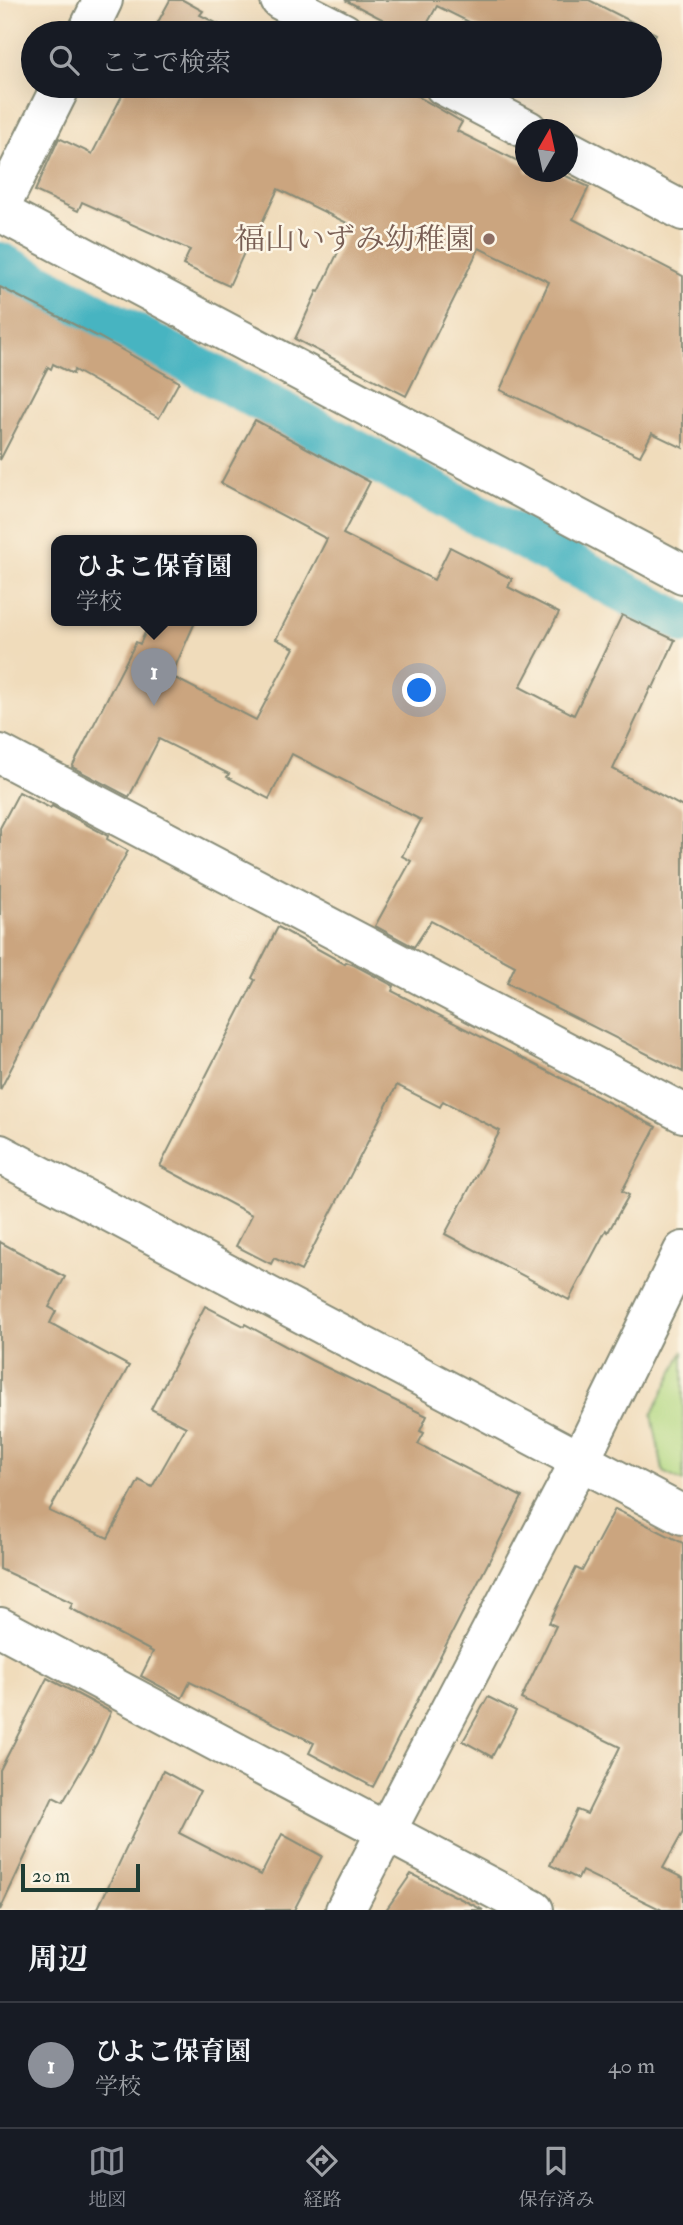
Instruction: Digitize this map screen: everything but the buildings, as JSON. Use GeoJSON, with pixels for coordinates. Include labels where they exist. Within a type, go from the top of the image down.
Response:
{"type":"FeatureCollection","features":[{"type":"Feature","properties":{"kind":"street"},"geometry":{"type":"LineString","coordinates":[[93,21],[103,0]]}},
{"type":"Feature","properties":{"kind":"street"},"geometry":{"type":"LineString","coordinates":[[280,0],[321,21]]}},
{"type":"Feature","properties":{"kind":"street"},"geometry":{"type":"LineString","coordinates":[[55,98],[0,210],[683,574]]}},
{"type":"Feature","properties":{"kind":"street"},"geometry":{"type":"LineString","coordinates":[[467,98],[515,123]]}},
{"type":"Feature","properties":{"kind":"street"},"geometry":{"type":"LineString","coordinates":[[578,155],[683,211]]}},
{"type":"Feature","properties":{"kind":"street"},"geometry":{"type":"LineString","coordinates":[[0,754],[683,1113]]}},
{"type":"Feature","properties":{"kind":"street"},"geometry":{"type":"LineString","coordinates":[[0,1154],[683,1516]]}},
{"type":"Feature","properties":{"kind":"street"},"geometry":{"type":"LineString","coordinates":[[345,1910],[580,1461],[683,1251]]}},
{"type":"Feature","properties":{"kind":"street"},"geometry":{"type":"LineString","coordinates":[[0,1628],[534,1910]]}},
{"type":"Feature","properties":{"kind":"green space"},"geometry":{"type":"Polygon","coordinates":[[[683,1351],[683,1482],[663,1472],[652,1415],[683,1351]]]}},
{"type":"Feature","properties":{"kind":"waterway"},"geometry":{"type":"LineString","coordinates":[[0,263],[683,623]]}},
{"type":"Feature","properties":{"kind":"place","name":"福山いずみ幼稚園"},"geometry":{"type":"Point","coordinates":[489,239]}},
{"type":"Feature","properties":{"kind":"place","name":"ひよこ保育園"},"geometry":{"type":"Point","coordinates":[154,706]}}]}
